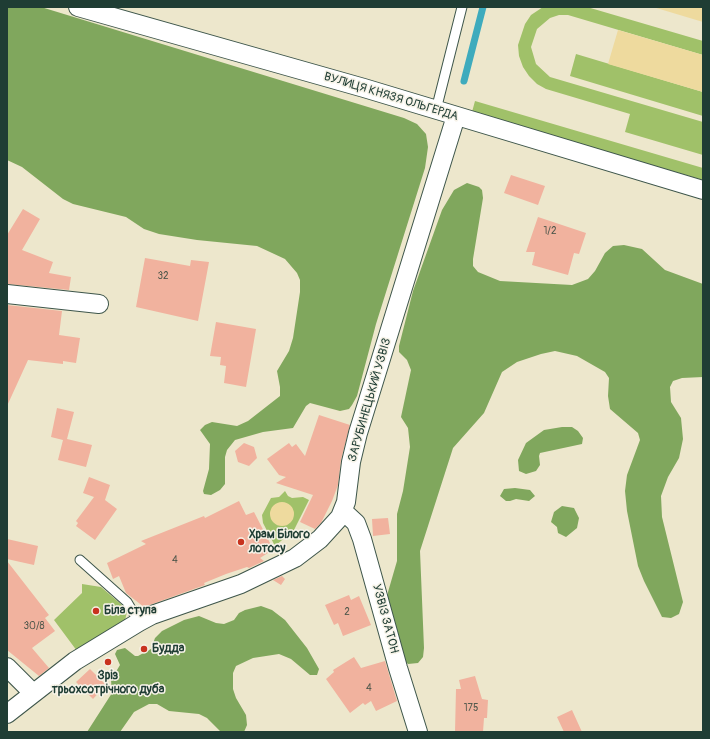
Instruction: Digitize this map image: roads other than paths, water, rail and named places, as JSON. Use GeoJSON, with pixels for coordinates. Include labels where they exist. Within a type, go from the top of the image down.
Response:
{"type":"FeatureCollection","features":[{"type":"Feature","properties":{"kind":"street","name":"ВУЛИЦЯ КНЯЗЯ ОЛЬГЕРДА"},"geometry":{"type":"LineString","coordinates":[[78,7],[364,88],[703,190]]}},
{"type":"Feature","properties":{"kind":"street","name":"ЗАРУБИНЕЦЬКИЙ УЗВІЗ"},"geometry":{"type":"LineString","coordinates":[[7,714],[32,692],[75,661],[139,622],[241,584],[279,567],[295,558],[320,539],[335,524],[343,511],[358,433],[456,116]]}},
{"type":"Feature","properties":{"kind":"street"},"geometry":{"type":"LineString","coordinates":[[7,294],[98,304]]}},
{"type":"Feature","properties":{"kind":"street","name":"УЗВІЗ ЗАТОН"},"geometry":{"type":"LineString","coordinates":[[343,511],[356,523],[362,539],[398,668],[418,732]]}},
{"type":"Feature","properties":{"kind":"street"},"geometry":{"type":"LineString","coordinates":[[7,667],[32,692]]}},
{"type":"Feature","properties":{"kind":"lane"},"geometry":{"type":"LineString","coordinates":[[436,110],[462,7]]}},
{"type":"Feature","properties":{"kind":"lane"},"geometry":{"type":"LineString","coordinates":[[80,560],[127,602],[139,622]]}},
{"type":"Feature","properties":{"kind":"waterway"},"geometry":{"type":"LineString","coordinates":[[464,81],[483,7]]}},
{"type":"Feature","properties":{"kind":"place","name":"Храм Білого лотосу"},"geometry":{"type":"Point","coordinates":[241,542]}},
{"type":"Feature","properties":{"kind":"place","name":"Біла ступа"},"geometry":{"type":"Point","coordinates":[96,611]}},
{"type":"Feature","properties":{"kind":"place","name":"Будда"},"geometry":{"type":"Point","coordinates":[144,649]}},
{"type":"Feature","properties":{"kind":"place","name":"Зріз трьохсотрічного дуба"},"geometry":{"type":"Point","coordinates":[108,662]}}]}
